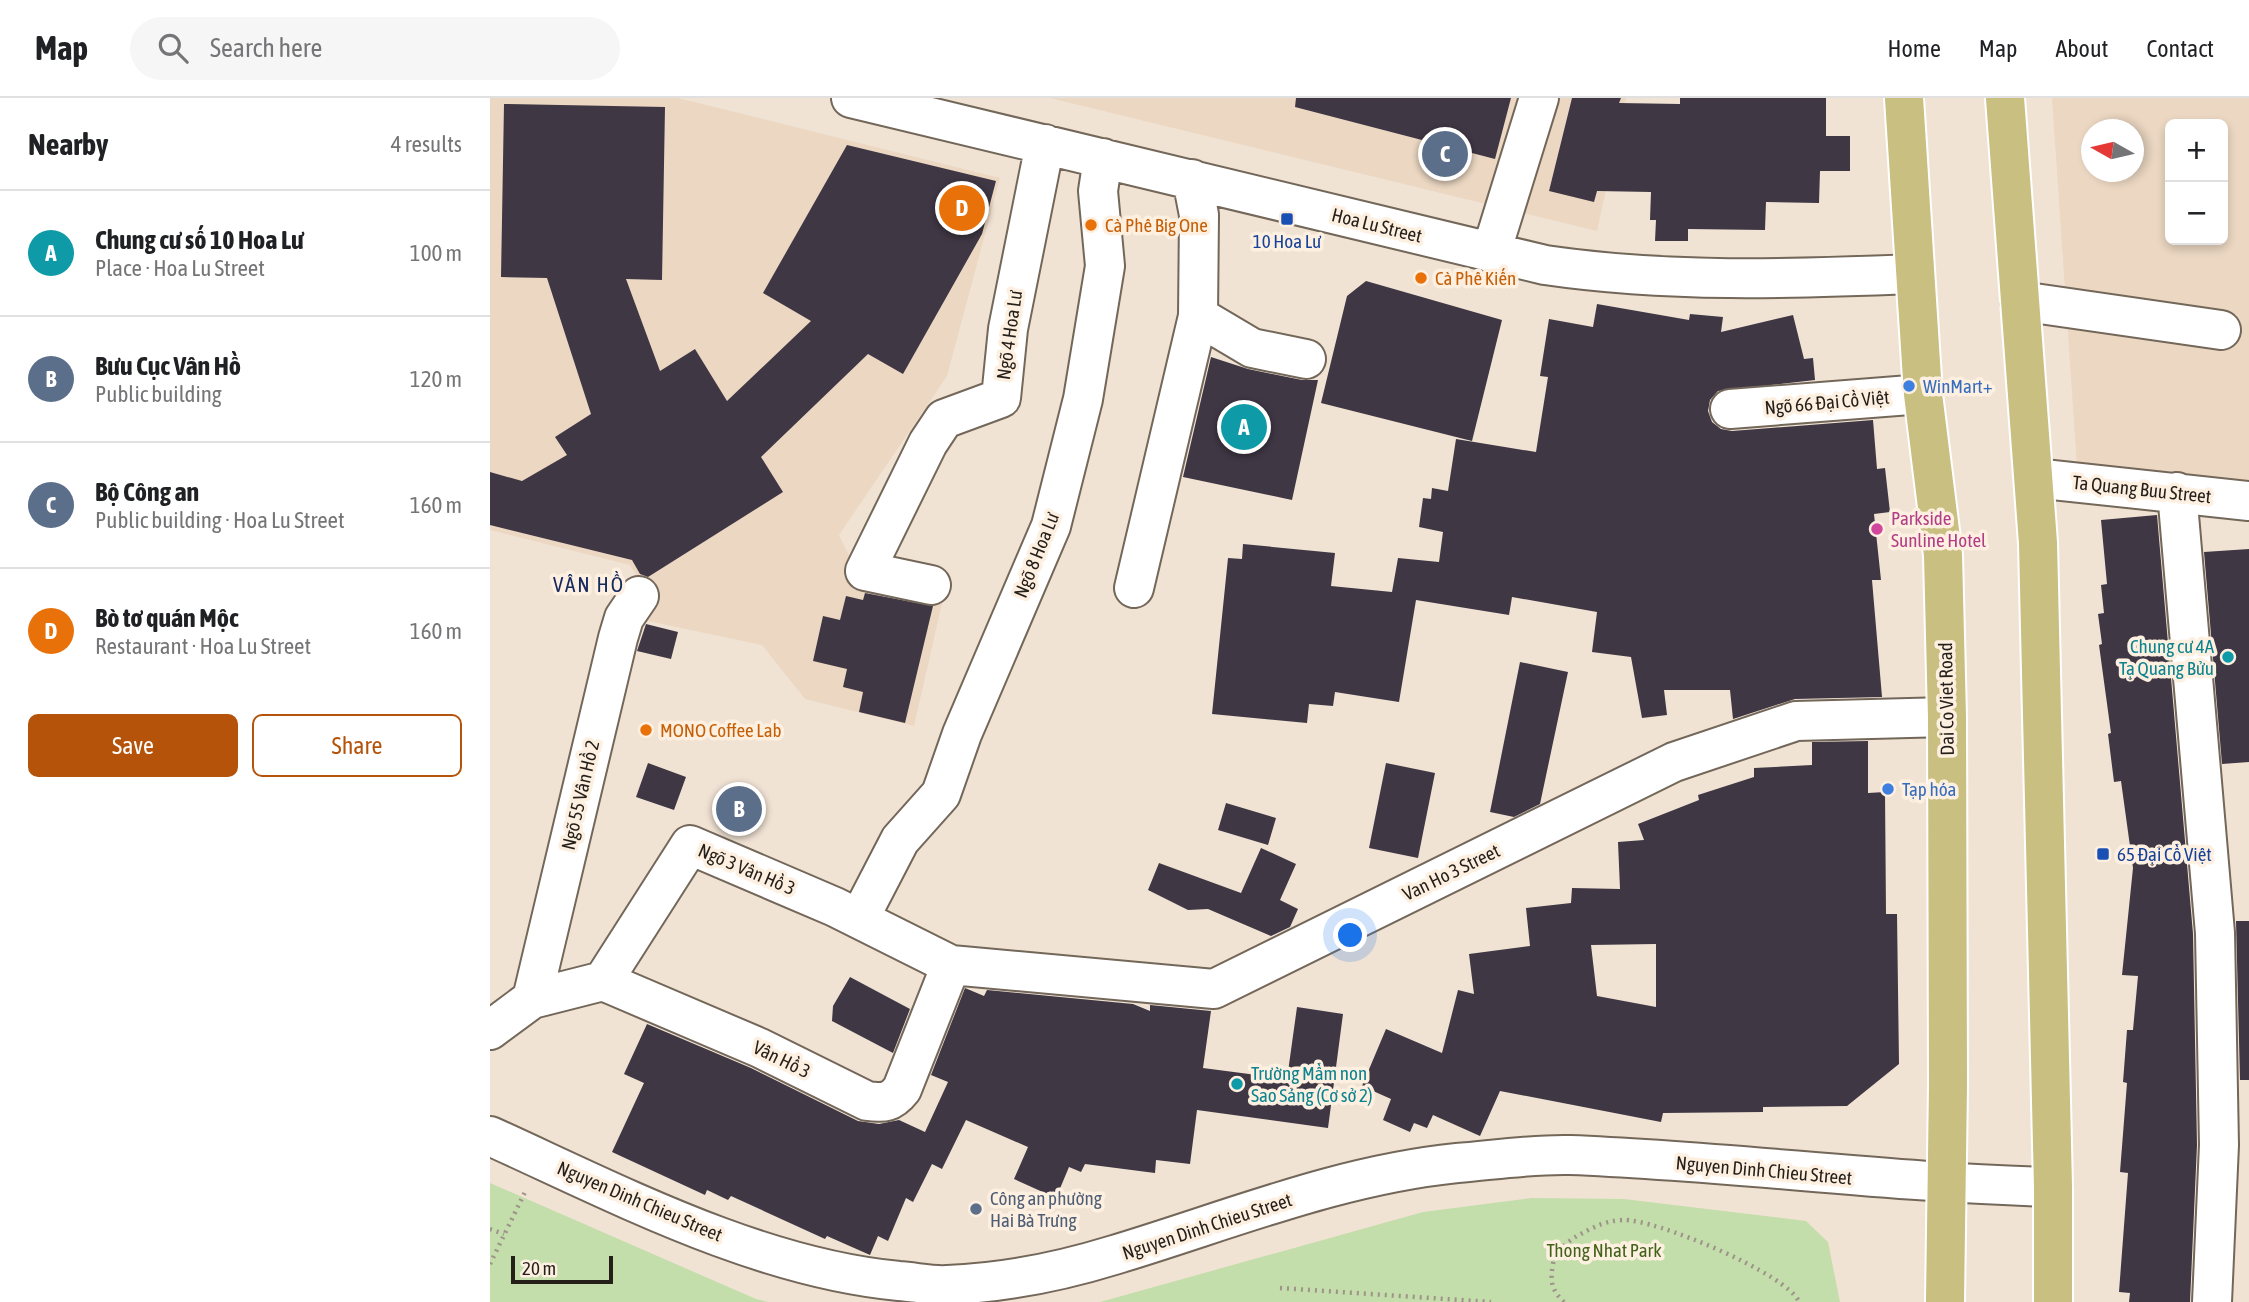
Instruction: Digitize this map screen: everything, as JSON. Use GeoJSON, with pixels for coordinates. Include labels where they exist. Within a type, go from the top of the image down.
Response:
{"type":"FeatureCollection","features":[{"type":"Feature","properties":{"kind":"main road","name":"Dai Co Viet Road"},"geometry":{"type":"LineString","coordinates":[[1904,98],[1923,394],[1943,555],[1947,717],[1948,1184],[1945,1302]]}},
{"type":"Feature","properties":{"kind":"main road"},"geometry":{"type":"LineString","coordinates":[[2005,98],[2034,478],[2053,1187],[2053,1302]]}},
{"type":"Feature","properties":{"kind":"street","name":"Hoa Lu Street"},"geometry":{"type":"LineString","coordinates":[[851,98],[1491,253],[1597,273],[1697,279],[1914,274]]}},
{"type":"Feature","properties":{"kind":"street"},"geometry":{"type":"LineString","coordinates":[[1491,253],[1539,98]]}},
{"type":"Feature","properties":{"kind":"street","name":"Ngõ 4 Hoa Lư"},"geometry":{"type":"LineString","coordinates":[[931,585],[865,571],[928,443],[944,419],[1001,398],[1008,329],[1045,144]]}},
{"type":"Feature","properties":{"kind":"street","name":"Ngõ 8 Hoa Lư"},"geometry":{"type":"LineString","coordinates":[[859,919],[900,840],[941,794],[962,734],[1051,526],[1083,399],[1105,266],[1098,191],[1103,158]]}},
{"type":"Feature","properties":{"kind":"street"},"geometry":{"type":"LineString","coordinates":[[1134,588],[1198,316],[1199,215],[1192,179]]}},
{"type":"Feature","properties":{"kind":"street"},"geometry":{"type":"LineString","coordinates":[[2020,301],[2221,330]]}},
{"type":"Feature","properties":{"kind":"street"},"geometry":{"type":"LineString","coordinates":[[1198,316],[1252,348],[1306,359]]}},
{"type":"Feature","properties":{"kind":"street","name":"Ngõ 66 Đại Cồ Việt"},"geometry":{"type":"LineString","coordinates":[[1730,410],[1923,394]]}},
{"type":"Feature","properties":{"kind":"street","name":"Ta Quang Buu Street"},"geometry":{"type":"LineString","coordinates":[[2034,478],[2249,501]]}},
{"type":"Feature","properties":{"kind":"street"},"geometry":{"type":"LineString","coordinates":[[2177,492],[2215,933],[2219,1145],[2212,1302]]}},
{"type":"Feature","properties":{"kind":"street","name":"Ngõ 55 Vân Hồ 2"},"geometry":{"type":"LineString","coordinates":[[531,999],[618,638],[624,618],[639,596]]}},
{"type":"Feature","properties":{"kind":"street","name":"Van Ho 3 Street"},"geometry":{"type":"LineString","coordinates":[[951,965],[1214,989],[1674,762],[1796,721],[1947,717]]}},
{"type":"Feature","properties":{"kind":"street","name":"Ngõ 3 Vân Hồ 3"},"geometry":{"type":"LineString","coordinates":[[603,981],[690,845],[859,919],[951,965]]}},
{"type":"Feature","properties":{"kind":"street","name":"Vân Hồ 3"},"geometry":{"type":"LineString","coordinates":[[603,981],[760,1048],[867,1101],[883,1103],[894,1100],[902,1089],[951,965]]}},
{"type":"Feature","properties":{"kind":"street"},"geometry":{"type":"LineString","coordinates":[[490,1030],[531,999],[603,981]]}},
{"type":"Feature","properties":{"kind":"street","name":"Nguyen Dinh Chieu Street"},"geometry":{"type":"LineString","coordinates":[[490,1136],[699,1227],[789,1261],[870,1278],[946,1285],[1021,1275],[1111,1256],[1236,1214],[1368,1178],[1452,1164],[1566,1155],[1948,1184],[2053,1187]]}},
{"type":"Feature","properties":{"kind":"path"},"geometry":{"type":"LineString","coordinates":[[490,1264],[529,1183]]}},
{"type":"Feature","properties":{"kind":"path"},"geometry":{"type":"LineString","coordinates":[[1564,1302],[1555,1294],[1550,1279],[1554,1258],[1568,1242],[1600,1223],[1625,1220],[1656,1226],[1703,1242],[1767,1274],[1796,1294],[1799,1302]]}},
{"type":"Feature","properties":{"kind":"path"},"geometry":{"type":"LineString","coordinates":[[490,1229],[504,1234]]}},
{"type":"Feature","properties":{"kind":"path"},"geometry":{"type":"LineString","coordinates":[[1280,1288],[1490,1302]]}},
{"type":"Feature","properties":{"kind":"shaded area"},"geometry":{"type":"Polygon","coordinates":[[[490,98],[678,98],[1000,178],[947,376],[839,535],[861,579],[943,599],[914,726],[805,699],[762,645],[643,620],[648,594],[630,565],[490,530],[490,98]]]}},
{"type":"Feature","properties":{"kind":"shaded area"},"geometry":{"type":"Polygon","coordinates":[[[1050,98],[1626,98],[1597,231],[1050,98]]]}},
{"type":"Feature","properties":{"kind":"shaded area"},"geometry":{"type":"Polygon","coordinates":[[[2052,98],[2249,98],[2249,501],[2078,481],[2052,98]]]}},
{"type":"Feature","properties":{"kind":"green space"},"geometry":{"type":"Polygon","coordinates":[[[490,1183],[756,1299],[769,1302],[490,1302],[490,1183]]]}},
{"type":"Feature","properties":{"kind":"green space","name":"Thong Nhat Park"},"geometry":{"type":"Polygon","coordinates":[[[1531,1198],[1624,1199],[1806,1221],[1828,1242],[1840,1302],[1100,1302],[1423,1212],[1531,1198]]]}},
{"type":"Feature","properties":{"kind":"building"},"geometry":{"type":"Polygon","coordinates":[[[1296,98],[1511,98],[1495,159],[1295,107],[1296,98]]]}},
{"type":"Feature","properties":{"kind":"building"},"geometry":{"type":"Polygon","coordinates":[[[1572,98],[1621,98],[1619,103],[1680,104],[1680,98],[1826,98],[1826,136],[1850,136],[1850,171],[1820,171],[1819,203],[1766,202],[1765,230],[1688,229],[1688,241],[1655,241],[1656,220],[1650,220],[1651,192],[1597,191],[1594,202],[1549,191],[1572,98]]]}},
{"type":"Feature","properties":{"kind":"building"},"geometry":{"type":"Polygon","coordinates":[[[504,104],[665,107],[662,280],[626,279],[660,371],[695,349],[727,401],[811,321],[763,293],[847,145],[996,181],[982,234],[903,374],[868,354],[761,457],[783,492],[648,577],[640,574],[632,560],[490,525],[490,472],[522,481],[567,455],[555,437],[591,414],[547,278],[501,277],[504,104]]]}},
{"type":"Feature","properties":{"kind":"building"},"geometry":{"type":"Polygon","coordinates":[[[1366,281],[1502,320],[1472,441],[1321,403],[1347,296],[1366,281]]]}},
{"type":"Feature","properties":{"kind":"building"},"geometry":{"type":"Polygon","coordinates":[[[1597,304],[1689,320],[1690,314],[1723,317],[1721,332],[1793,315],[1804,359],[1813,358],[1815,380],[1718,391],[1710,400],[1708,411],[1712,422],[1721,429],[1732,431],[1873,420],[1877,469],[1885,468],[1890,512],[1874,514],[1881,580],[1872,580],[1882,697],[1795,699],[1733,719],[1730,690],[1664,690],[1667,715],[1642,718],[1631,657],[1592,652],[1597,612],[1512,597],[1509,615],[1416,600],[1399,702],[1335,692],[1333,706],[1309,704],[1307,723],[1212,714],[1228,558],[1242,559],[1243,544],[1335,553],[1331,586],[1392,592],[1398,558],[1439,562],[1443,532],[1419,527],[1423,498],[1431,499],[1432,488],[1448,491],[1456,439],[1536,452],[1548,377],[1540,376],[1549,319],[1593,327],[1597,304]]]}},
{"type":"Feature","properties":{"kind":"building"},"geometry":{"type":"Polygon","coordinates":[[[1211,357],[1248,369],[1302,380],[1318,380],[1292,500],[1183,477],[1211,357]]]}},
{"type":"Feature","properties":{"kind":"building"},"geometry":{"type":"Polygon","coordinates":[[[2157,515],[2193,934],[2197,1145],[2190,1302],[2129,1302],[2130,1293],[2119,1292],[2128,1173],[2120,1172],[2127,1083],[2123,1082],[2127,1030],[2133,1030],[2138,976],[2122,975],[2133,868],[2121,781],[2114,782],[2108,734],[2111,733],[2099,645],[2102,644],[2098,614],[2104,613],[2101,585],[2107,584],[2101,520],[2157,515]]]}},
{"type":"Feature","properties":{"kind":"building","name":"Chung cư 4A Tạ Quang Bửu"},"geometry":{"type":"Polygon","coordinates":[[[2249,549],[2249,762],[2222,764],[2204,552],[2249,549]]]}},
{"type":"Feature","properties":{"kind":"building"},"geometry":{"type":"Polygon","coordinates":[[[865,593],[933,606],[905,723],[859,712],[863,692],[843,687],[847,669],[813,661],[823,616],[840,620],[846,596],[863,600],[865,593]]]}},
{"type":"Feature","properties":{"kind":"building"},"geometry":{"type":"Polygon","coordinates":[[[646,624],[678,632],[671,659],[637,651],[646,624]]]}},
{"type":"Feature","properties":{"kind":"building"},"geometry":{"type":"Polygon","coordinates":[[[1520,662],[1568,672],[1540,804],[1514,817],[1490,812],[1520,662]]]}},
{"type":"Feature","properties":{"kind":"building"},"geometry":{"type":"Polygon","coordinates":[[[1868,741],[1868,793],[1885,792],[1886,914],[1897,914],[1899,1064],[1847,1106],[1763,1107],[1763,1112],[1663,1113],[1661,1122],[1500,1091],[1480,1136],[1433,1115],[1427,1128],[1414,1123],[1410,1132],[1383,1120],[1391,1099],[1362,1086],[1386,1029],[1442,1053],[1458,990],[1474,994],[1469,954],[1530,946],[1526,908],[1571,903],[1572,888],[1620,889],[1618,842],[1644,840],[1638,824],[1699,800],[1698,795],[1754,777],[1754,768],[1812,765],[1812,742],[1868,741]],[[1656,944],[1591,945],[1597,996],[1656,1007],[1656,944]]]}},
{"type":"Feature","properties":{"kind":"building"},"geometry":{"type":"Polygon","coordinates":[[[648,763],[686,777],[674,810],[636,797],[648,763]]]}},
{"type":"Feature","properties":{"kind":"building"},"geometry":{"type":"Polygon","coordinates":[[[1386,763],[1435,773],[1418,858],[1369,848],[1386,763]]]}},
{"type":"Feature","properties":{"kind":"building"},"geometry":{"type":"Polygon","coordinates":[[[1226,803],[1276,818],[1268,845],[1218,830],[1226,803]]]}},
{"type":"Feature","properties":{"kind":"building"},"geometry":{"type":"Polygon","coordinates":[[[1261,848],[1296,864],[1280,900],[1298,909],[1290,927],[1271,936],[1208,909],[1188,910],[1148,890],[1159,863],[1241,893],[1261,848]]]}},
{"type":"Feature","properties":{"kind":"building"},"geometry":{"type":"Polygon","coordinates":[[[2236,921],[2249,921],[2249,1080],[2240,1080],[2236,921]]]}},
{"type":"Feature","properties":{"kind":"building"},"geometry":{"type":"Polygon","coordinates":[[[850,977],[910,1009],[893,1053],[832,1021],[833,1006],[850,977]]]}},
{"type":"Feature","properties":{"kind":"building"},"geometry":{"type":"Polygon","coordinates":[[[965,988],[984,996],[987,990],[1133,1004],[1150,1011],[1150,1005],[1211,1011],[1203,1068],[1287,1079],[1297,1007],[1343,1014],[1328,1128],[1197,1110],[1190,1164],[1156,1160],[1155,1173],[1085,1164],[1081,1172],[1069,1167],[1056,1198],[1014,1179],[1028,1147],[966,1120],[942,1169],[932,1164],[913,1202],[906,1198],[888,1241],[878,1236],[870,1255],[827,1236],[825,1239],[731,1196],[728,1200],[707,1190],[705,1195],[612,1152],[644,1083],[624,1074],[647,1024],[751,1068],[858,1121],[879,1124],[899,1120],[925,1132],[948,1082],[931,1075],[965,988]]]}},
{"type":"Feature","properties":{"kind":"place","name":"Bộ Công an"},"geometry":{"type":"Point","coordinates":[1445,154]}},
{"type":"Feature","properties":{"kind":"place","name":"Bò tơ quán Mộc"},"geometry":{"type":"Point","coordinates":[962,208]}},
{"type":"Feature","properties":{"kind":"place","name":"10 Hoa Lư"},"geometry":{"type":"Point","coordinates":[1287,219]}},
{"type":"Feature","properties":{"kind":"place","name":"Cà Phê Big One"},"geometry":{"type":"Point","coordinates":[1091,225]}},
{"type":"Feature","properties":{"kind":"place","name":"Cà Phê Kiến"},"geometry":{"type":"Point","coordinates":[1421,278]}},
{"type":"Feature","properties":{"kind":"place","name":"WinMart+"},"geometry":{"type":"Point","coordinates":[1909,386]}},
{"type":"Feature","properties":{"kind":"place","name":"Chung cư số 10 Hoa Lư"},"geometry":{"type":"Point","coordinates":[1244,427]}},
{"type":"Feature","properties":{"kind":"place","name":"Parkside Sunline Hotel"},"geometry":{"type":"Point","coordinates":[1877,529]}},
{"type":"Feature","properties":{"kind":"place","name":"Chung cư 4A Tạ Quang Bửu"},"geometry":{"type":"Point","coordinates":[2228,657]}},
{"type":"Feature","properties":{"kind":"place","name":"MONO Coffee Lab"},"geometry":{"type":"Point","coordinates":[646,730]}},
{"type":"Feature","properties":{"kind":"place","name":"Tạp hóa"},"geometry":{"type":"Point","coordinates":[1888,789]}},
{"type":"Feature","properties":{"kind":"place","name":"Bưu Cục Vân Hồ"},"geometry":{"type":"Point","coordinates":[739,809]}},
{"type":"Feature","properties":{"kind":"place","name":"65 Đại Cồ Việt"},"geometry":{"type":"Point","coordinates":[2103,854]}},
{"type":"Feature","properties":{"kind":"place","name":"Trường Mầm non Sao Sáng (Cơ sở 2)"},"geometry":{"type":"Point","coordinates":[1237,1084]}},
{"type":"Feature","properties":{"kind":"place","name":"Công an phường Hai Bà Trưng"},"geometry":{"type":"Point","coordinates":[976,1209]}},
{"type":"Feature","properties":{"kind":"district","name":"VÂN HỒ"},"geometry":{"type":"Point","coordinates":[589,584]}}]}
